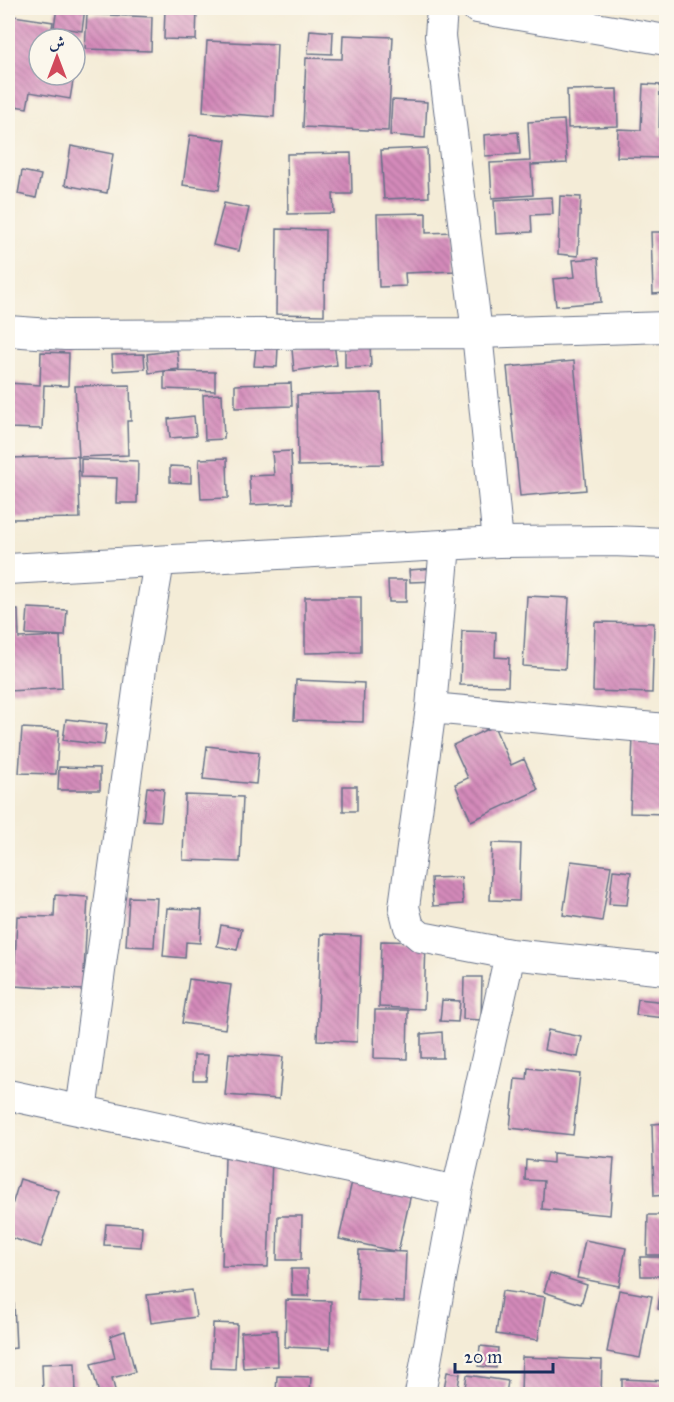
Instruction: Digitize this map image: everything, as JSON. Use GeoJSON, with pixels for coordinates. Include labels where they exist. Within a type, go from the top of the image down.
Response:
{"type":"FeatureCollection","features":[{"type":"Feature","properties":{"kind":"street"},"geometry":{"type":"LineString","coordinates":[[442,8],[440,36],[477,333],[498,542]]}},
{"type":"Feature","properties":{"kind":"street"},"geometry":{"type":"LineString","coordinates":[[477,8],[666,40]]}},
{"type":"Feature","properties":{"kind":"street"},"geometry":{"type":"LineString","coordinates":[[8,332],[64,335],[477,333],[666,327]]}},
{"type":"Feature","properties":{"kind":"street"},"geometry":{"type":"LineString","coordinates":[[8,569],[498,542],[666,543]]}},
{"type":"Feature","properties":{"kind":"street"},"geometry":{"type":"LineString","coordinates":[[446,545],[431,708],[405,906],[409,927],[421,937],[510,954],[666,970]]}},
{"type":"Feature","properties":{"kind":"street"},"geometry":{"type":"LineString","coordinates":[[81,1111],[142,661],[159,562]]}},
{"type":"Feature","properties":{"kind":"street"},"geometry":{"type":"LineString","coordinates":[[431,708],[666,729]]}},
{"type":"Feature","properties":{"kind":"street"},"geometry":{"type":"LineString","coordinates":[[420,1395],[457,1191],[510,954]]}},
{"type":"Feature","properties":{"kind":"street"},"geometry":{"type":"LineString","coordinates":[[8,1095],[457,1191]]}},
{"type":"Feature","properties":{"kind":"building"},"geometry":{"type":"Polygon","coordinates":[[[8,8],[15,8],[13,16],[53,22],[52,27],[27,27],[27,87],[72,87],[70,99],[30,92],[27,108],[8,105],[8,8]]]}},
{"type":"Feature","properties":{"kind":"building"},"geometry":{"type":"Polygon","coordinates":[[[57,8],[85,8],[83,27],[54,27],[57,8]]]}},
{"type":"Feature","properties":{"kind":"building"},"geometry":{"type":"Polygon","coordinates":[[[165,8],[197,8],[196,40],[164,39],[165,8]]]}},
{"type":"Feature","properties":{"kind":"building"},"geometry":{"type":"Polygon","coordinates":[[[87,14],[152,17],[151,51],[87,49],[87,14]]]}},
{"type":"Feature","properties":{"kind":"building"},"geometry":{"type":"Polygon","coordinates":[[[310,30],[333,32],[332,54],[308,53],[310,30]]]}},
{"type":"Feature","properties":{"kind":"building"},"geometry":{"type":"Polygon","coordinates":[[[343,35],[393,37],[388,131],[303,127],[306,58],[342,59],[343,35]]]}},
{"type":"Feature","properties":{"kind":"building"},"geometry":{"type":"Polygon","coordinates":[[[207,41],[277,44],[274,117],[203,112],[207,41]]]}},
{"type":"Feature","properties":{"kind":"building"},"geometry":{"type":"Polygon","coordinates":[[[643,84],[660,85],[659,135],[666,135],[666,158],[617,157],[618,129],[641,130],[643,84]]]}},
{"type":"Feature","properties":{"kind":"building"},"geometry":{"type":"Polygon","coordinates":[[[617,89],[618,126],[568,128],[567,90],[617,89]]]}},
{"type":"Feature","properties":{"kind":"building"},"geometry":{"type":"Polygon","coordinates":[[[392,100],[427,102],[425,138],[390,135],[392,100]]]}},
{"type":"Feature","properties":{"kind":"building"},"geometry":{"type":"Polygon","coordinates":[[[564,120],[567,163],[531,165],[533,195],[492,198],[490,163],[530,161],[528,122],[564,120]]]}},
{"type":"Feature","properties":{"kind":"building"},"geometry":{"type":"Polygon","coordinates":[[[518,132],[520,154],[485,156],[484,135],[518,132]]]}},
{"type":"Feature","properties":{"kind":"building"},"geometry":{"type":"Polygon","coordinates":[[[190,135],[226,140],[219,190],[183,185],[190,135]]]}},
{"type":"Feature","properties":{"kind":"building"},"geometry":{"type":"Polygon","coordinates":[[[71,146],[113,154],[107,193],[65,185],[71,146]]]}},
{"type":"Feature","properties":{"kind":"building"},"geometry":{"type":"Polygon","coordinates":[[[427,148],[429,197],[384,199],[381,150],[427,148]]]}},
{"type":"Feature","properties":{"kind":"building"},"geometry":{"type":"Polygon","coordinates":[[[351,153],[352,194],[333,194],[334,213],[288,214],[287,154],[351,153]]]}},
{"type":"Feature","properties":{"kind":"building"},"geometry":{"type":"Polygon","coordinates":[[[22,171],[41,175],[36,198],[18,194],[22,171]]]}},
{"type":"Feature","properties":{"kind":"building"},"geometry":{"type":"Polygon","coordinates":[[[560,196],[581,197],[578,256],[558,254],[560,196]]]}},
{"type":"Feature","properties":{"kind":"building"},"geometry":{"type":"Polygon","coordinates":[[[552,197],[553,214],[531,215],[532,232],[496,234],[494,200],[552,197]]]}},
{"type":"Feature","properties":{"kind":"building"},"geometry":{"type":"Polygon","coordinates":[[[224,203],[249,208],[239,251],[213,245],[224,203]]]}},
{"type":"Feature","properties":{"kind":"building"},"geometry":{"type":"Polygon","coordinates":[[[426,213],[426,233],[455,232],[456,271],[405,273],[406,286],[379,287],[377,214],[426,213]]]}},
{"type":"Feature","properties":{"kind":"building"},"geometry":{"type":"Polygon","coordinates":[[[277,229],[325,230],[324,315],[276,314],[277,229]]]}},
{"type":"Feature","properties":{"kind":"building"},"geometry":{"type":"Polygon","coordinates":[[[651,232],[666,232],[666,293],[653,294],[651,232]]]}},
{"type":"Feature","properties":{"kind":"building"},"geometry":{"type":"Polygon","coordinates":[[[598,258],[601,302],[556,306],[553,279],[575,277],[573,260],[598,258]]]}},
{"type":"Feature","properties":{"kind":"building"},"geometry":{"type":"Polygon","coordinates":[[[334,343],[337,365],[294,371],[292,349],[334,343]]]}},
{"type":"Feature","properties":{"kind":"building"},"geometry":{"type":"Polygon","coordinates":[[[370,345],[371,367],[345,368],[345,346],[370,345]]]}},
{"type":"Feature","properties":{"kind":"building"},"geometry":{"type":"Polygon","coordinates":[[[256,347],[278,348],[277,367],[254,366],[256,347]]]}},
{"type":"Feature","properties":{"kind":"building"},"geometry":{"type":"Polygon","coordinates":[[[177,350],[179,369],[149,373],[147,354],[177,350]]]}},
{"type":"Feature","properties":{"kind":"building"},"geometry":{"type":"Polygon","coordinates":[[[41,352],[69,353],[68,386],[44,385],[42,429],[8,428],[8,383],[40,385],[41,352]]]}},
{"type":"Feature","properties":{"kind":"building"},"geometry":{"type":"Polygon","coordinates":[[[144,354],[145,369],[113,371],[112,355],[144,354]]]}},
{"type":"Feature","properties":{"kind":"building"},"geometry":{"type":"Polygon","coordinates":[[[574,361],[586,490],[520,496],[507,367],[574,361]]]}},
{"type":"Feature","properties":{"kind":"building"},"geometry":{"type":"Polygon","coordinates":[[[164,371],[215,372],[215,391],[164,389],[164,371]]]}},
{"type":"Feature","properties":{"kind":"building"},"geometry":{"type":"Polygon","coordinates":[[[291,383],[292,406],[235,408],[235,385],[291,383]]]}},
{"type":"Feature","properties":{"kind":"building"},"geometry":{"type":"Polygon","coordinates":[[[130,385],[131,421],[127,421],[128,455],[79,457],[75,386],[130,385]]]}},
{"type":"Feature","properties":{"kind":"building"},"geometry":{"type":"Polygon","coordinates":[[[381,393],[383,464],[298,466],[297,395],[381,393]]]}},
{"type":"Feature","properties":{"kind":"building"},"geometry":{"type":"Polygon","coordinates":[[[222,394],[224,439],[205,440],[203,395],[222,394]]]}},
{"type":"Feature","properties":{"kind":"building"},"geometry":{"type":"Polygon","coordinates":[[[194,416],[196,436],[170,438],[168,419],[194,416]]]}},
{"type":"Feature","properties":{"kind":"building"},"geometry":{"type":"Polygon","coordinates":[[[291,451],[293,503],[251,505],[249,476],[274,475],[272,452],[291,451]]]}},
{"type":"Feature","properties":{"kind":"building"},"geometry":{"type":"Polygon","coordinates":[[[78,456],[80,518],[11,519],[10,458],[78,456]]]}},
{"type":"Feature","properties":{"kind":"building"},"geometry":{"type":"Polygon","coordinates":[[[227,458],[228,498],[201,499],[199,459],[227,458]]]}},
{"type":"Feature","properties":{"kind":"building"},"geometry":{"type":"Polygon","coordinates":[[[81,459],[138,461],[137,503],[116,503],[117,478],[81,477],[81,459]]]}},
{"type":"Feature","properties":{"kind":"building"},"geometry":{"type":"Polygon","coordinates":[[[170,466],[191,467],[191,483],[170,482],[170,466]]]}},
{"type":"Feature","properties":{"kind":"building"},"geometry":{"type":"Polygon","coordinates":[[[436,568],[436,581],[410,582],[409,570],[436,568]]]}},
{"type":"Feature","properties":{"kind":"building"},"geometry":{"type":"Polygon","coordinates":[[[388,580],[406,580],[406,602],[389,602],[388,580]]]}},
{"type":"Feature","properties":{"kind":"building"},"geometry":{"type":"Polygon","coordinates":[[[527,596],[569,598],[565,669],[523,666],[527,596]]]}},
{"type":"Feature","properties":{"kind":"building"},"geometry":{"type":"Polygon","coordinates":[[[305,597],[361,597],[361,652],[305,653],[305,597]]]}},
{"type":"Feature","properties":{"kind":"building"},"geometry":{"type":"Polygon","coordinates":[[[28,608],[67,610],[65,636],[26,634],[28,608]]]}},
{"type":"Feature","properties":{"kind":"building"},"geometry":{"type":"Polygon","coordinates":[[[8,610],[18,610],[19,638],[60,636],[62,688],[8,691],[8,610]]]}},
{"type":"Feature","properties":{"kind":"building"},"geometry":{"type":"Polygon","coordinates":[[[595,622],[654,623],[652,693],[593,691],[595,622]]]}},
{"type":"Feature","properties":{"kind":"building"},"geometry":{"type":"Polygon","coordinates":[[[462,631],[496,632],[495,657],[509,658],[508,686],[460,685],[462,631]]]}},
{"type":"Feature","properties":{"kind":"building"},"geometry":{"type":"Polygon","coordinates":[[[296,680],[364,683],[363,722],[294,720],[296,680]]]}},
{"type":"Feature","properties":{"kind":"building"},"geometry":{"type":"Polygon","coordinates":[[[66,719],[107,724],[104,745],[63,740],[66,719]]]}},
{"type":"Feature","properties":{"kind":"building"},"geometry":{"type":"Polygon","coordinates":[[[494,726],[511,765],[524,759],[538,790],[471,821],[455,784],[468,778],[453,745],[494,726]]]}},
{"type":"Feature","properties":{"kind":"building"},"geometry":{"type":"Polygon","coordinates":[[[22,728],[59,730],[56,774],[19,773],[22,728]]]}},
{"type":"Feature","properties":{"kind":"building"},"geometry":{"type":"Polygon","coordinates":[[[633,737],[666,738],[666,814],[630,813],[633,737]]]}},
{"type":"Feature","properties":{"kind":"building"},"geometry":{"type":"Polygon","coordinates":[[[207,746],[259,752],[256,784],[203,779],[207,746]]]}},
{"type":"Feature","properties":{"kind":"building"},"geometry":{"type":"Polygon","coordinates":[[[59,767],[100,768],[100,790],[58,790],[59,767]]]}},
{"type":"Feature","properties":{"kind":"building"},"geometry":{"type":"Polygon","coordinates":[[[343,786],[357,786],[357,811],[343,811],[343,786]]]}},
{"type":"Feature","properties":{"kind":"building"},"geometry":{"type":"Polygon","coordinates":[[[147,787],[164,789],[161,821],[143,820],[147,787]]]}},
{"type":"Feature","properties":{"kind":"building"},"geometry":{"type":"Polygon","coordinates":[[[185,795],[243,797],[240,862],[183,860],[185,795]]]}},
{"type":"Feature","properties":{"kind":"building"},"geometry":{"type":"Polygon","coordinates":[[[492,843],[521,844],[519,901],[490,900],[492,843]]]}},
{"type":"Feature","properties":{"kind":"building"},"geometry":{"type":"Polygon","coordinates":[[[571,861],[611,866],[602,921],[563,915],[571,861]]]}},
{"type":"Feature","properties":{"kind":"building"},"geometry":{"type":"Polygon","coordinates":[[[613,870],[631,872],[627,905],[609,904],[613,870]]]}},
{"type":"Feature","properties":{"kind":"building"},"geometry":{"type":"Polygon","coordinates":[[[461,877],[463,904],[433,906],[431,878],[461,877]]]}},
{"type":"Feature","properties":{"kind":"building"},"geometry":{"type":"Polygon","coordinates":[[[55,895],[88,897],[83,990],[14,986],[17,916],[54,917],[55,895]]]}},
{"type":"Feature","properties":{"kind":"building"},"geometry":{"type":"Polygon","coordinates":[[[129,897],[157,898],[154,947],[126,946],[129,897]]]}},
{"type":"Feature","properties":{"kind":"building"},"geometry":{"type":"Polygon","coordinates":[[[167,908],[202,910],[200,943],[186,942],[185,958],[163,956],[167,908]]]}},
{"type":"Feature","properties":{"kind":"building"},"geometry":{"type":"Polygon","coordinates":[[[221,925],[242,929],[237,950],[217,946],[221,925]]]}},
{"type":"Feature","properties":{"kind":"building"},"geometry":{"type":"Polygon","coordinates":[[[321,934],[361,936],[357,1042],[317,1040],[321,934]]]}},
{"type":"Feature","properties":{"kind":"building"},"geometry":{"type":"Polygon","coordinates":[[[381,941],[426,942],[424,1009],[379,1007],[381,941]]]}},
{"type":"Feature","properties":{"kind":"building"},"geometry":{"type":"Polygon","coordinates":[[[464,977],[482,977],[481,1020],[463,1019],[464,977]]]}},
{"type":"Feature","properties":{"kind":"building"},"geometry":{"type":"Polygon","coordinates":[[[189,979],[231,985],[225,1029],[182,1023],[189,979]]]}},
{"type":"Feature","properties":{"kind":"building"},"geometry":{"type":"Polygon","coordinates":[[[638,999],[666,1002],[666,1018],[636,1015],[638,999]]]}},
{"type":"Feature","properties":{"kind":"building"},"geometry":{"type":"Polygon","coordinates":[[[442,1000],[460,1001],[458,1022],[440,1021],[442,1000]]]}},
{"type":"Feature","properties":{"kind":"building"},"geometry":{"type":"Polygon","coordinates":[[[375,1010],[408,1010],[407,1059],[374,1058],[375,1010]]]}},
{"type":"Feature","properties":{"kind":"building"},"geometry":{"type":"Polygon","coordinates":[[[548,1030],[582,1037],[578,1057],[544,1050],[548,1030]]]}},
{"type":"Feature","properties":{"kind":"building"},"geometry":{"type":"Polygon","coordinates":[[[442,1032],[443,1058],[421,1058],[421,1034],[442,1032]]]}},
{"type":"Feature","properties":{"kind":"building"},"geometry":{"type":"Polygon","coordinates":[[[229,1053],[283,1057],[279,1099],[225,1095],[229,1053]]]}},
{"type":"Feature","properties":{"kind":"building"},"geometry":{"type":"Polygon","coordinates":[[[194,1055],[208,1055],[206,1080],[193,1080],[194,1055]]]}},
{"type":"Feature","properties":{"kind":"building"},"geometry":{"type":"Polygon","coordinates":[[[528,1068],[580,1074],[573,1135],[510,1128],[515,1079],[527,1080],[528,1068]]]}},
{"type":"Feature","properties":{"kind":"building"},"geometry":{"type":"Polygon","coordinates":[[[666,1123],[666,1195],[654,1196],[652,1124],[666,1123]]]}},
{"type":"Feature","properties":{"kind":"building"},"geometry":{"type":"Polygon","coordinates":[[[553,1153],[614,1158],[610,1215],[542,1209],[544,1181],[525,1180],[526,1160],[553,1163],[553,1153]]]}},
{"type":"Feature","properties":{"kind":"building"},"geometry":{"type":"Polygon","coordinates":[[[225,1157],[272,1158],[268,1267],[222,1266],[225,1157]]]}},
{"type":"Feature","properties":{"kind":"building"},"geometry":{"type":"Polygon","coordinates":[[[353,1177],[412,1189],[398,1252],[339,1239],[353,1177]]]}},
{"type":"Feature","properties":{"kind":"building"},"geometry":{"type":"Polygon","coordinates":[[[20,1179],[59,1191],[41,1247],[8,1237],[8,1218],[20,1179]]]}},
{"type":"Feature","properties":{"kind":"building"},"geometry":{"type":"Polygon","coordinates":[[[648,1215],[666,1215],[666,1255],[647,1255],[648,1215]]]}},
{"type":"Feature","properties":{"kind":"building"},"geometry":{"type":"Polygon","coordinates":[[[278,1216],[302,1216],[301,1260],[277,1260],[278,1216]]]}},
{"type":"Feature","properties":{"kind":"building"},"geometry":{"type":"Polygon","coordinates":[[[106,1224],[142,1226],[141,1247],[104,1245],[106,1224]]]}},
{"type":"Feature","properties":{"kind":"building"},"geometry":{"type":"Polygon","coordinates":[[[585,1240],[626,1248],[619,1286],[577,1278],[585,1240]]]}},
{"type":"Feature","properties":{"kind":"building"},"geometry":{"type":"Polygon","coordinates":[[[359,1250],[406,1252],[404,1302],[357,1300],[359,1250]]]}},
{"type":"Feature","properties":{"kind":"building"},"geometry":{"type":"Polygon","coordinates":[[[640,1257],[666,1257],[666,1276],[641,1276],[640,1257]]]}},
{"type":"Feature","properties":{"kind":"building"},"geometry":{"type":"Polygon","coordinates":[[[291,1269],[308,1269],[309,1296],[292,1296],[291,1269]]]}},
{"type":"Feature","properties":{"kind":"building"},"geometry":{"type":"Polygon","coordinates":[[[550,1273],[587,1285],[581,1304],[544,1292],[550,1273]]]}},
{"type":"Feature","properties":{"kind":"building"},"geometry":{"type":"Polygon","coordinates":[[[662,1277],[666,1278],[666,1311],[658,1309],[662,1277]]]}},
{"type":"Feature","properties":{"kind":"building"},"geometry":{"type":"Polygon","coordinates":[[[192,1290],[196,1317],[151,1323],[147,1295],[192,1290]]]}},
{"type":"Feature","properties":{"kind":"building"},"geometry":{"type":"Polygon","coordinates":[[[619,1290],[652,1296],[640,1358],[607,1352],[619,1290]]]}},
{"type":"Feature","properties":{"kind":"building"},"geometry":{"type":"Polygon","coordinates":[[[502,1291],[545,1297],[538,1340],[496,1334],[502,1291]]]}},
{"type":"Feature","properties":{"kind":"building"},"geometry":{"type":"Polygon","coordinates":[[[286,1300],[331,1301],[330,1349],[285,1347],[286,1300]]]}},
{"type":"Feature","properties":{"kind":"building"},"geometry":{"type":"Polygon","coordinates":[[[8,1304],[14,1304],[16,1348],[8,1349],[8,1304]]]}},
{"type":"Feature","properties":{"kind":"building"},"geometry":{"type":"Polygon","coordinates":[[[213,1323],[237,1324],[235,1369],[211,1368],[213,1323]]]}},
{"type":"Feature","properties":{"kind":"building"},"geometry":{"type":"Polygon","coordinates":[[[277,1330],[278,1366],[243,1368],[241,1332],[277,1330]]]}},
{"type":"Feature","properties":{"kind":"building"},"geometry":{"type":"Polygon","coordinates":[[[125,1331],[135,1372],[112,1378],[116,1394],[99,1394],[91,1364],[115,1358],[110,1336],[125,1331]]]}},
{"type":"Feature","properties":{"kind":"building"},"geometry":{"type":"Polygon","coordinates":[[[480,1346],[498,1348],[496,1368],[478,1366],[480,1346]]]}},
{"type":"Feature","properties":{"kind":"building"},"geometry":{"type":"Polygon","coordinates":[[[522,1357],[602,1360],[601,1394],[521,1394],[522,1357]]]}},
{"type":"Feature","properties":{"kind":"building"},"geometry":{"type":"Polygon","coordinates":[[[75,1363],[76,1394],[43,1394],[42,1364],[75,1363]]]}},
{"type":"Feature","properties":{"kind":"building"},"geometry":{"type":"Polygon","coordinates":[[[447,1372],[460,1374],[457,1394],[443,1394],[447,1372]]]}},
{"type":"Feature","properties":{"kind":"building"},"geometry":{"type":"Polygon","coordinates":[[[467,1375],[508,1381],[506,1394],[464,1394],[467,1375]]]}},
{"type":"Feature","properties":{"kind":"building"},"geometry":{"type":"Polygon","coordinates":[[[277,1376],[311,1377],[310,1393],[276,1392],[277,1376]]]}},
{"type":"Feature","properties":{"kind":"building"},"geometry":{"type":"Polygon","coordinates":[[[622,1379],[666,1381],[666,1394],[622,1394],[622,1379]]]}}]}
